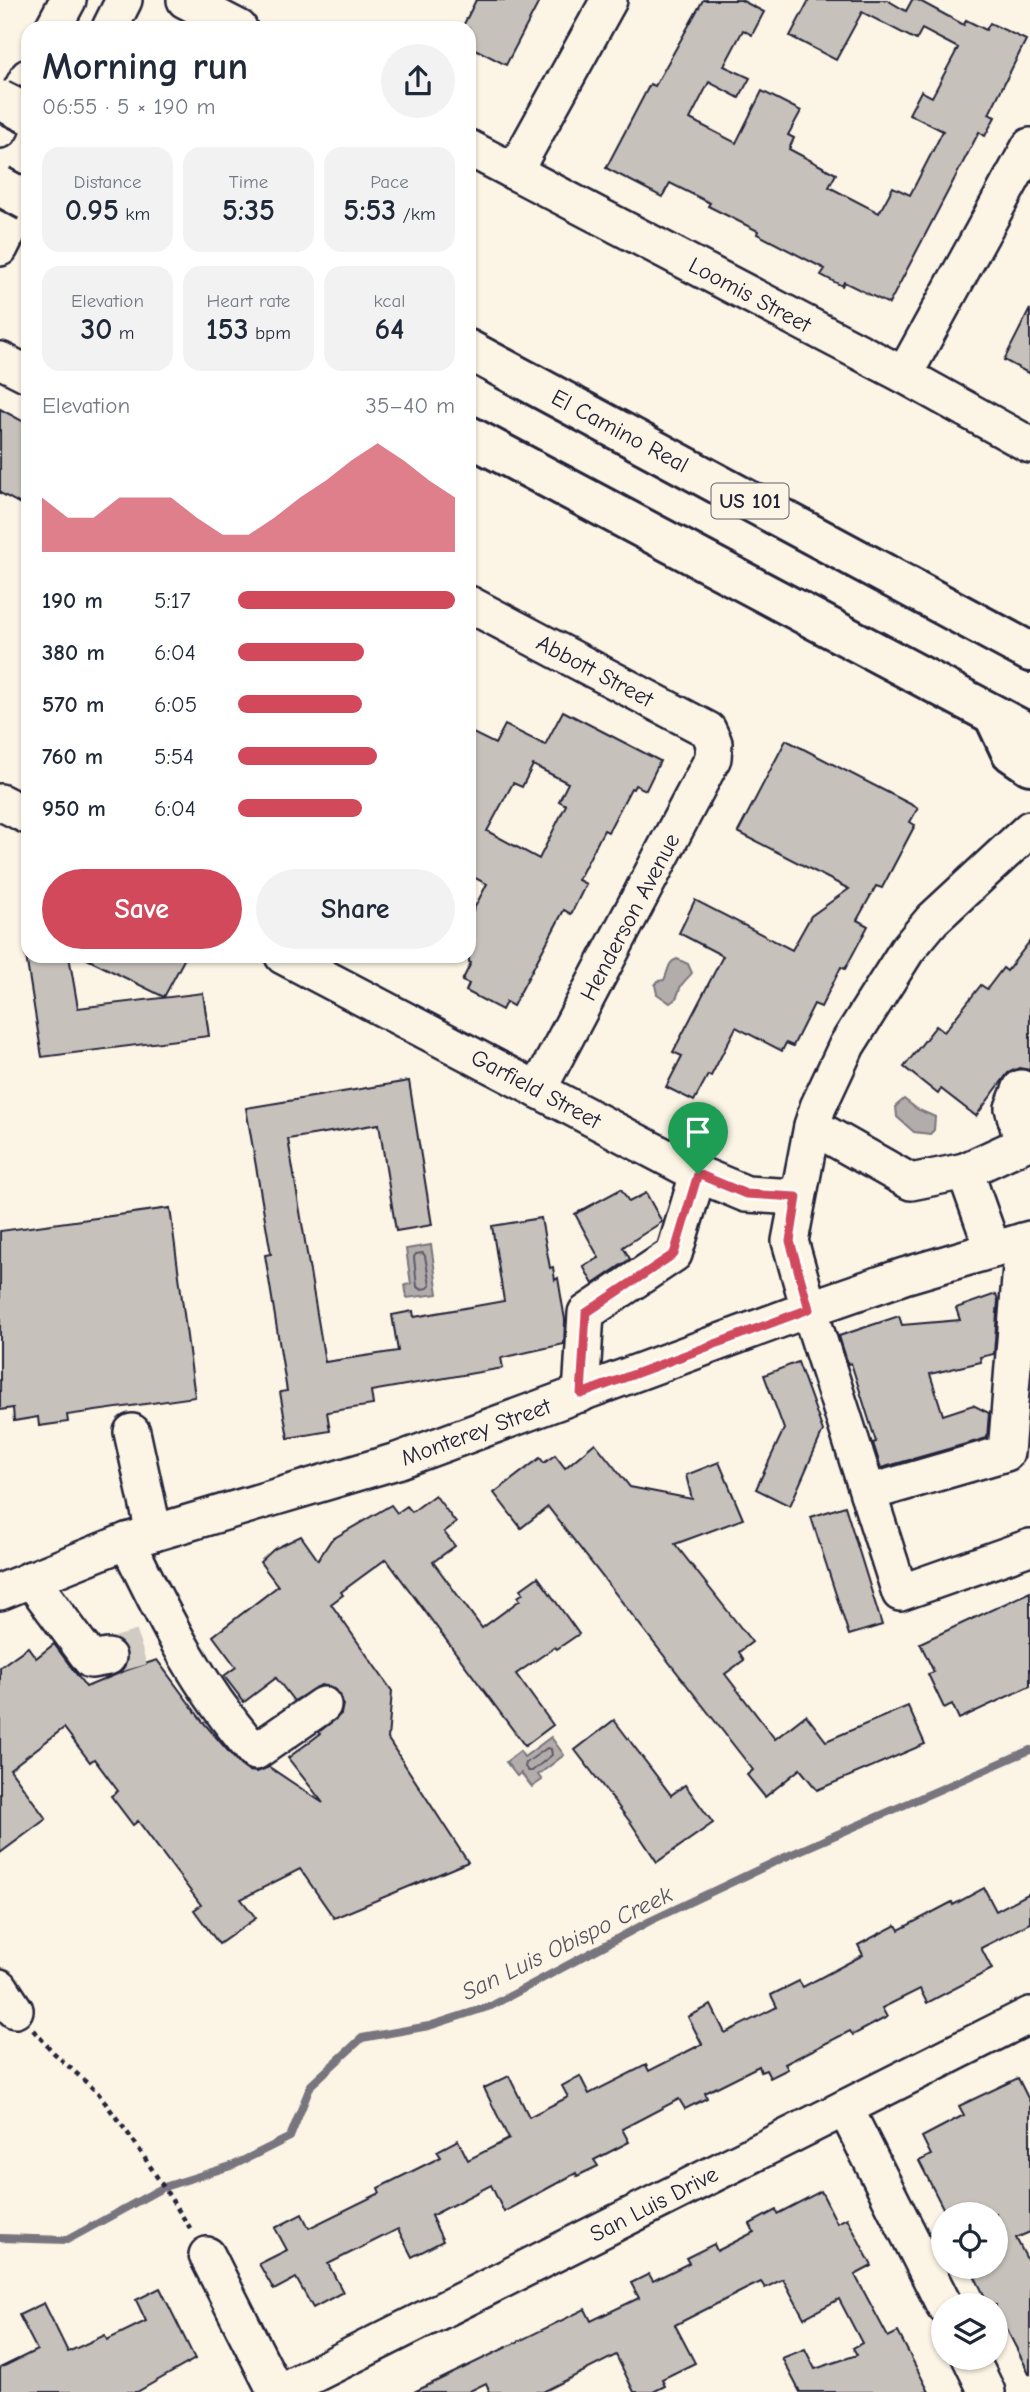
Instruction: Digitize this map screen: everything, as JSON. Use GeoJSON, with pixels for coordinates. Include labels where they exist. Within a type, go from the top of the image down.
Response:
{"type":"FeatureCollection","features":[{"type":"Feature","properties":{"kind":"highway"},"geometry":{"type":"LineString","coordinates":[[0,100],[21,110]]}},
{"type":"Feature","properties":{"kind":"highway"},"geometry":{"type":"LineString","coordinates":[[0,186],[21,197]]}},
{"type":"Feature","properties":{"kind":"highway","name":"El Camino Real"},"geometry":{"type":"LineString","coordinates":[[476,354],[1030,652]]}},
{"type":"Feature","properties":{"kind":"highway"},"geometry":{"type":"LineString","coordinates":[[476,440],[1030,734]]}},
{"type":"Feature","properties":{"kind":"highway"},"geometry":{"type":"LineString","coordinates":[[993,714],[1011,752],[1030,765]]}},
{"type":"Feature","properties":{"kind":"street"},"geometry":{"type":"LineString","coordinates":[[57,21],[68,0]]}},
{"type":"Feature","properties":{"kind":"street"},"geometry":{"type":"LineString","coordinates":[[114,21],[124,0]]}},
{"type":"Feature","properties":{"kind":"street"},"geometry":{"type":"LineString","coordinates":[[185,0],[226,21]]}},
{"type":"Feature","properties":{"kind":"street"},"geometry":{"type":"LineString","coordinates":[[514,172],[609,0]]}},
{"type":"Feature","properties":{"kind":"street"},"geometry":{"type":"LineString","coordinates":[[0,130],[21,90]]}},
{"type":"Feature","properties":{"kind":"street"},"geometry":{"type":"LineString","coordinates":[[904,375],[1030,146]]}},
{"type":"Feature","properties":{"kind":"street","name":"Loomis Street"},"geometry":{"type":"LineString","coordinates":[[476,152],[904,375],[1030,445]]}},
{"type":"Feature","properties":{"kind":"street"},"geometry":{"type":"LineString","coordinates":[[0,248],[21,206]]}},
{"type":"Feature","properties":{"kind":"street"},"geometry":{"type":"LineString","coordinates":[[0,360],[21,370]]}},
{"type":"Feature","properties":{"kind":"street","name":"Abbott Street"},"geometry":{"type":"LineString","coordinates":[[476,608],[708,730],[714,743]]}},
{"type":"Feature","properties":{"kind":"street","name":"Henderson Avenue"},"geometry":{"type":"LineString","coordinates":[[538,1090],[713,758],[714,743]]}},
{"type":"Feature","properties":{"kind":"street"},"geometry":{"type":"LineString","coordinates":[[0,802],[21,812]]}},
{"type":"Feature","properties":{"kind":"street"},"geometry":{"type":"LineString","coordinates":[[1030,829],[951,901],[907,950],[847,1045],[812,1126],[790,1241],[809,1309],[900,1593],[1030,1547]]}},
{"type":"Feature","properties":{"kind":"street","name":"Garfield Street"},"geometry":{"type":"LineString","coordinates":[[296,963],[698,1174],[746,1194],[797,1197]]}},
{"type":"Feature","properties":{"kind":"street"},"geometry":{"type":"LineString","coordinates":[[812,1126],[911,1182],[965,1171],[1027,1142],[1013,1108],[1021,1088]]}},
{"type":"Feature","properties":{"kind":"street"},"geometry":{"type":"LineString","coordinates":[[868,1493],[1018,1459],[1025,1286],[1016,1243],[965,1171]]}},
{"type":"Feature","properties":{"kind":"street"},"geometry":{"type":"LineString","coordinates":[[581,1394],[586,1313],[674,1254],[698,1174]]}},
{"type":"Feature","properties":{"kind":"street","name":"Monterey Street"},"geometry":{"type":"LineString","coordinates":[[16,1586],[140,1537],[397,1461],[809,1309],[904,1276],[1016,1243]]}},
{"type":"Feature","properties":{"kind":"street"},"geometry":{"type":"LineString","coordinates":[[132,1432],[140,1537],[162,1642],[255,1752],[323,1705]]}},
{"type":"Feature","properties":{"kind":"street"},"geometry":{"type":"LineString","coordinates":[[16,1586],[91,1660],[108,1657]]}},
{"type":"Feature","properties":{"kind":"street","name":"San Luis Drive"},"geometry":{"type":"LineString","coordinates":[[277,2392],[1030,2015]]}},
{"type":"Feature","properties":{"kind":"street"},"geometry":{"type":"LineString","coordinates":[[845,2108],[938,2293]]}},
{"type":"Feature","properties":{"kind":"street"},"geometry":{"type":"LineString","coordinates":[[202,2247],[277,2392]]}},
{"type":"Feature","properties":{"kind":"street"},"geometry":{"type":"LineString","coordinates":[[976,2370],[987,2392]]}},
{"type":"Feature","properties":{"kind":"path"},"geometry":{"type":"LineString","coordinates":[[8,1998],[54,2053],[98,2092],[135,2143],[202,2247]]}},
{"type":"Feature","properties":{"kind":"water"},"geometry":{"type":"Polygon","coordinates":[[[677,959],[688,964],[692,973],[670,1003],[657,994],[655,985],[664,980],[670,965],[677,959]]]}},
{"type":"Feature","properties":{"kind":"water"},"geometry":{"type":"Polygon","coordinates":[[[904,1099],[917,1109],[935,1117],[934,1130],[930,1134],[914,1132],[897,1117],[896,1106],[904,1099]]]}},
{"type":"Feature","properties":{"kind":"water"},"geometry":{"type":"Polygon","coordinates":[[[431,1245],[438,1294],[407,1298],[405,1285],[411,1284],[406,1249],[431,1245]]]}},
{"type":"Feature","properties":{"kind":"water"},"geometry":{"type":"Polygon","coordinates":[[[551,1737],[564,1755],[538,1775],[542,1780],[532,1787],[521,1773],[517,1776],[506,1762],[520,1751],[524,1757],[551,1737]]]}},
{"type":"Feature","properties":{"kind":"building"},"geometry":{"type":"Polygon","coordinates":[[[476,0],[540,0],[506,65],[476,50],[476,21],[466,21],[476,0]]]}},
{"type":"Feature","properties":{"kind":"building"},"geometry":{"type":"Polygon","coordinates":[[[703,0],[741,0],[764,12],[752,35],[743,30],[724,66],[750,78],[739,98],[709,82],[690,119],[736,143],[762,91],[801,111],[788,135],[794,138],[789,149],[836,174],[829,187],[879,213],[893,187],[910,195],[943,131],[909,114],[921,91],[932,97],[958,48],[922,29],[916,40],[862,12],[836,60],[790,36],[809,0],[887,0],[906,11],[912,0],[918,0],[964,25],[966,20],[986,30],[990,23],[1026,40],[989,114],[995,117],[985,136],[979,132],[889,304],[844,282],[842,286],[821,275],[825,269],[757,234],[758,231],[670,183],[662,197],[606,168],[650,84],[655,86],[703,0]]]}},
{"type":"Feature","properties":{"kind":"building"},"geometry":{"type":"Polygon","coordinates":[[[1030,309],[1030,374],[1004,360],[1030,309]]]}},
{"type":"Feature","properties":{"kind":"building"},"geometry":{"type":"Polygon","coordinates":[[[0,409],[21,420],[21,504],[0,493],[0,409]]]}},
{"type":"Feature","properties":{"kind":"building"},"geometry":{"type":"Polygon","coordinates":[[[563,711],[660,761],[646,790],[635,785],[631,788],[608,832],[604,830],[578,880],[586,884],[571,914],[564,910],[513,1006],[506,1002],[502,1010],[466,991],[469,984],[462,981],[471,963],[476,963],[476,905],[487,884],[476,878],[476,734],[495,744],[505,725],[545,745],[563,711]],[[533,765],[522,787],[513,783],[487,831],[539,859],[566,805],[559,801],[568,783],[533,765]]]}},
{"type":"Feature","properties":{"kind":"building"},"geometry":{"type":"Polygon","coordinates":[[[786,740],[918,808],[910,822],[915,825],[882,888],[876,886],[857,920],[868,926],[845,969],[841,967],[821,1007],[814,1004],[793,1046],[786,1043],[782,1051],[736,1027],[711,1076],[708,1075],[694,1101],[666,1087],[682,1056],[673,1052],[723,956],[679,933],[695,900],[792,950],[811,916],[849,889],[738,832],[786,740]]]}},
{"type":"Feature","properties":{"kind":"building"},"geometry":{"type":"Polygon","coordinates":[[[1030,941],[1030,1070],[1019,1068],[1008,1073],[976,1116],[941,1089],[938,1094],[904,1067],[936,1026],[944,1032],[981,985],[987,989],[1003,968],[1007,971],[1030,941]]]}},
{"type":"Feature","properties":{"kind":"building"},"geometry":{"type":"Polygon","coordinates":[[[27,963],[70,963],[78,1008],[203,993],[209,1036],[42,1057],[27,963]]]}},
{"type":"Feature","properties":{"kind":"building"},"geometry":{"type":"Polygon","coordinates":[[[95,963],[182,963],[164,997],[95,963]]]}},
{"type":"Feature","properties":{"kind":"building"},"geometry":{"type":"Polygon","coordinates":[[[409,1081],[432,1225],[396,1231],[379,1124],[288,1139],[325,1362],[398,1351],[392,1315],[413,1311],[414,1317],[504,1301],[492,1226],[541,1218],[550,1268],[553,1267],[555,1280],[558,1278],[565,1320],[564,1344],[501,1358],[503,1368],[371,1391],[373,1405],[327,1412],[330,1431],[288,1438],[280,1392],[287,1391],[265,1255],[271,1254],[246,1108],[409,1081]]]}},
{"type":"Feature","properties":{"kind":"building"},"geometry":{"type":"Polygon","coordinates":[[[621,1189],[629,1202],[646,1193],[662,1222],[623,1247],[630,1259],[593,1284],[583,1266],[599,1258],[575,1214],[621,1189]]]}},
{"type":"Feature","properties":{"kind":"building"},"geometry":{"type":"Polygon","coordinates":[[[170,1208],[195,1397],[67,1415],[68,1422],[39,1426],[38,1417],[14,1421],[13,1408],[0,1410],[0,1231],[170,1208]]]}},
{"type":"Feature","properties":{"kind":"building"},"geometry":{"type":"Polygon","coordinates":[[[996,1294],[998,1300],[994,1354],[980,1357],[981,1362],[930,1374],[943,1415],[973,1405],[989,1413],[987,1438],[881,1468],[873,1443],[876,1442],[851,1363],[848,1364],[839,1336],[899,1316],[902,1325],[960,1320],[956,1308],[996,1294]]]}},
{"type":"Feature","properties":{"kind":"building"},"geometry":{"type":"Polygon","coordinates":[[[798,1362],[823,1431],[790,1506],[756,1489],[784,1429],[764,1375],[798,1362]]]}},
{"type":"Feature","properties":{"kind":"building"},"geometry":{"type":"Polygon","coordinates":[[[595,1443],[630,1487],[692,1499],[686,1475],[719,1462],[743,1519],[675,1544],[752,1642],[739,1652],[744,1660],[725,1674],[775,1739],[806,1715],[826,1741],[908,1706],[925,1744],[817,1790],[800,1769],[765,1797],[747,1775],[753,1770],[548,1507],[521,1528],[494,1493],[540,1458],[544,1463],[555,1455],[565,1468],[595,1443]]]}},
{"type":"Feature","properties":{"kind":"building"},"geometry":{"type":"Polygon","coordinates":[[[435,1495],[456,1523],[444,1532],[455,1546],[433,1562],[482,1628],[520,1600],[518,1597],[523,1593],[521,1589],[538,1577],[579,1634],[516,1674],[553,1725],[525,1746],[386,1559],[341,1592],[343,1595],[331,1604],[392,1691],[388,1739],[468,1862],[334,1918],[300,1869],[241,1899],[256,1918],[219,1944],[194,1910],[201,1905],[138,1821],[133,1825],[111,1796],[118,1791],[94,1759],[90,1762],[64,1728],[10,1769],[46,1819],[0,1853],[0,1667],[28,1647],[36,1658],[54,1644],[86,1687],[157,1660],[203,1722],[240,1765],[248,1771],[257,1772],[269,1767],[323,1803],[288,1758],[341,1714],[343,1704],[340,1694],[331,1687],[321,1685],[294,1701],[276,1678],[244,1702],[224,1676],[236,1667],[213,1636],[278,1586],[260,1562],[274,1549],[301,1536],[318,1560],[331,1540],[391,1505],[397,1513],[407,1506],[412,1512],[435,1495]]]}},
{"type":"Feature","properties":{"kind":"building"},"geometry":{"type":"Polygon","coordinates":[[[845,1506],[882,1625],[849,1635],[811,1517],[845,1506]]]}},
{"type":"Feature","properties":{"kind":"building"},"geometry":{"type":"Polygon","coordinates":[[[1030,1592],[1030,1686],[959,1719],[952,1704],[944,1708],[928,1674],[934,1672],[920,1643],[1030,1592]]]}},
{"type":"Feature","properties":{"kind":"building"},"geometry":{"type":"Polygon","coordinates":[[[614,1720],[671,1795],[685,1785],[713,1823],[657,1862],[575,1750],[614,1720]]]}},
{"type":"Feature","properties":{"kind":"building"},"geometry":{"type":"Polygon","coordinates":[[[984,1888],[996,1911],[1030,1893],[1030,1923],[981,1948],[992,1969],[927,2003],[920,1989],[882,2008],[887,2017],[853,2035],[850,2031],[785,2064],[788,2069],[770,2078],[766,2070],[761,2072],[759,2066],[705,2093],[707,2098],[685,2109],[679,2099],[622,2129],[629,2142],[594,2160],[598,2166],[577,2176],[576,2173],[504,2212],[491,2185],[431,2216],[443,2241],[412,2257],[398,2229],[328,2264],[343,2292],[313,2308],[296,2278],[274,2290],[259,2264],[287,2250],[275,2228],[302,2214],[309,2228],[380,2193],[378,2188],[441,2157],[437,2151],[458,2140],[468,2160],[509,2139],[484,2088],[509,2076],[529,2117],[568,2097],[562,2086],[580,2076],[589,2094],[646,2065],[649,2071],[702,2044],[688,2017],[711,2005],[725,2033],[777,2007],[771,1995],[799,1981],[803,1987],[863,1955],[858,1945],[896,1925],[899,1930],[984,1888]]]}},
{"type":"Feature","properties":{"kind":"building"},"geometry":{"type":"Polygon","coordinates":[[[1018,2078],[1030,2102],[1030,2232],[1016,2238],[1030,2265],[1030,2375],[1008,2332],[1008,2293],[983,2293],[976,2279],[1008,2279],[1008,2202],[940,2202],[919,2161],[931,2155],[922,2137],[964,2115],[959,2106],[1018,2078]]]}},
{"type":"Feature","properties":{"kind":"building"},"geometry":{"type":"Polygon","coordinates":[[[821,2191],[837,2223],[847,2218],[872,2266],[855,2275],[888,2337],[898,2332],[929,2392],[800,2392],[782,2358],[805,2349],[815,2369],[857,2355],[853,2348],[862,2343],[839,2299],[804,2318],[783,2279],[765,2288],[761,2282],[675,2325],[695,2363],[662,2379],[665,2386],[653,2392],[634,2392],[616,2355],[543,2392],[490,2392],[486,2383],[468,2392],[414,2392],[585,2309],[591,2321],[639,2298],[631,2283],[649,2274],[653,2281],[689,2263],[686,2258],[714,2244],[717,2251],[754,2232],[750,2224],[776,2210],[777,2214],[821,2191]]]}},
{"type":"Feature","properties":{"kind":"building"},"geometry":{"type":"Polygon","coordinates":[[[160,2288],[195,2359],[137,2392],[0,2392],[0,2368],[37,2350],[19,2315],[44,2303],[68,2352],[105,2335],[107,2340],[146,2321],[136,2300],[160,2288]]]}},
{"type":"Feature","properties":{"kind":"waterway","name":"San Luis Obispo Creek"},"geometry":{"type":"LineString","coordinates":[[0,2238],[67,2240],[164,2187],[234,2165],[290,2137],[311,2085],[362,2038],[429,2026],[491,2006],[650,1921],[783,1858],[1030,1750]]}},
{"type":"Feature","properties":{"kind":"tunnel"},"geometry":{"type":"LineString","coordinates":[[108,1657],[150,1645]]}},
{"type":"Feature","properties":{"kind":"route"},"geometry":{"type":"LineString","coordinates":[[698,1174],[746,1194],[797,1197],[790,1241],[809,1309],[581,1394],[586,1313],[674,1254],[698,1174]]}}]}
